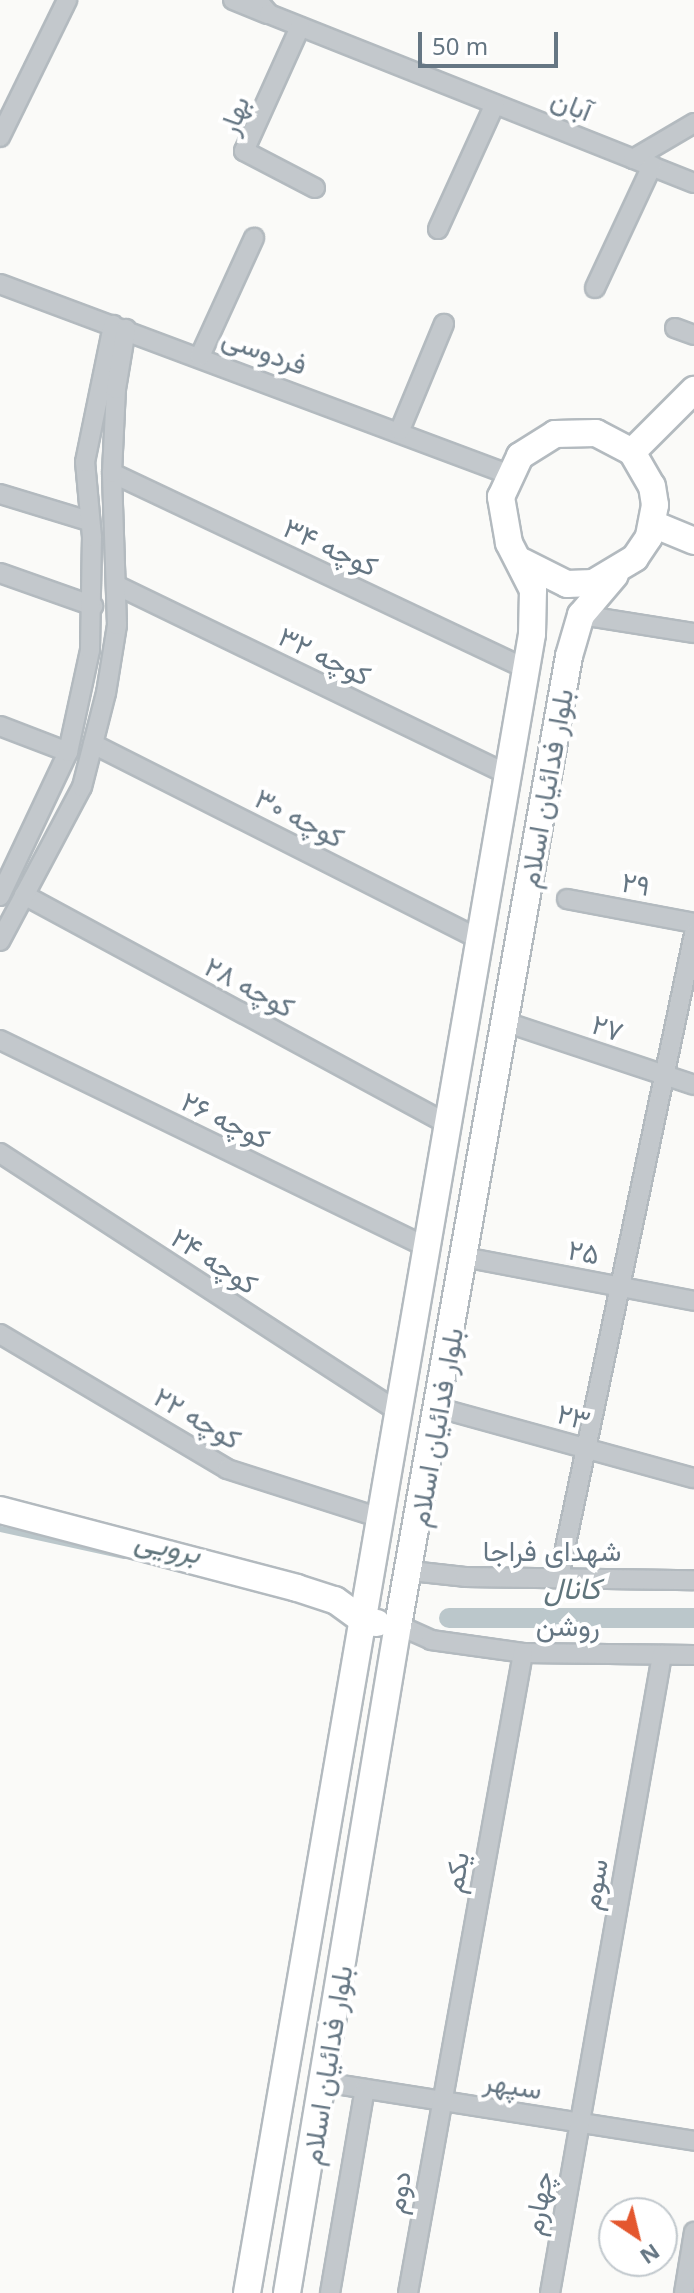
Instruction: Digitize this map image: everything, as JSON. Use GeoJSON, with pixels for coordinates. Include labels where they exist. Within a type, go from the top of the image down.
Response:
{"type":"FeatureCollection","features":[{"type":"Feature","properties":{"kind":"main road"},"geometry":{"type":"LineString","coordinates":[[632,452],[688,404]]}},
{"type":"Feature","properties":{"kind":"main road"},"geometry":{"type":"LineString","coordinates":[[596,433],[632,452],[652,486],[653,524],[635,558],[616,574],[593,583],[567,584],[543,577],[523,562],[501,520],[508,474],[520,456],[555,434],[596,433]]}},
{"type":"Feature","properties":{"kind":"main road"},"geometry":{"type":"LineString","coordinates":[[653,524],[694,541]]}},
{"type":"Feature","properties":{"kind":"main road","name":"بلوار فدائیان اسلام"},"geometry":{"type":"LineString","coordinates":[[247,2293],[365,1622],[526,669],[533,590],[523,562]]}},
{"type":"Feature","properties":{"kind":"main road","name":"بلوار فدائیان اسلام"},"geometry":{"type":"LineString","coordinates":[[287,2293],[398,1625],[411,1571],[569,656],[581,615],[616,574]]}},
{"type":"Feature","properties":{"kind":"main road"},"geometry":{"type":"LineString","coordinates":[[0,1510],[297,1588],[335,1600],[365,1622],[398,1625]]}},
{"type":"Feature","properties":{"kind":"street"},"geometry":{"type":"LineString","coordinates":[[0,137],[67,0]]}},
{"type":"Feature","properties":{"kind":"street","name":"آبان"},"geometry":{"type":"LineString","coordinates":[[233,0],[263,7],[300,27],[694,183]]}},
{"type":"Feature","properties":{"kind":"street","name":"بهار"},"geometry":{"type":"LineString","coordinates":[[300,27],[244,151],[315,188]]}},
{"type":"Feature","properties":{"kind":"street"},"geometry":{"type":"LineString","coordinates":[[438,229],[495,104]]}},
{"type":"Feature","properties":{"kind":"street"},"geometry":{"type":"LineString","coordinates":[[633,159],[694,123]]}},
{"type":"Feature","properties":{"kind":"street"},"geometry":{"type":"LineString","coordinates":[[595,288],[652,166]]}},
{"type":"Feature","properties":{"kind":"street"},"geometry":{"type":"LineString","coordinates":[[200,356],[254,238]]}},
{"type":"Feature","properties":{"kind":"street","name":"فردوسی"},"geometry":{"type":"LineString","coordinates":[[0,284],[400,430],[508,474]]}},
{"type":"Feature","properties":{"kind":"street"},"geometry":{"type":"LineString","coordinates":[[400,430],[444,324]]}},
{"type":"Feature","properties":{"kind":"street"},"geometry":{"type":"LineString","coordinates":[[0,941],[82,787],[117,625],[112,473],[120,327]]}},
{"type":"Feature","properties":{"kind":"street"},"geometry":{"type":"LineString","coordinates":[[0,896],[6,871],[68,752],[90,650],[93,606],[87,437],[120,327]]}},
{"type":"Feature","properties":{"kind":"street"},"geometry":{"type":"LineString","coordinates":[[675,328],[694,335]]}},
{"type":"Feature","properties":{"kind":"street","name":"کوچه ۳۴"},"geometry":{"type":"LineString","coordinates":[[112,473],[526,669]]}},
{"type":"Feature","properties":{"kind":"street"},"geometry":{"type":"LineString","coordinates":[[0,494],[89,521]]}},
{"type":"Feature","properties":{"kind":"street"},"geometry":{"type":"LineString","coordinates":[[0,573],[93,606]]}},
{"type":"Feature","properties":{"kind":"street","name":"کوچه ۳۲"},"geometry":{"type":"LineString","coordinates":[[116,585],[509,775]]}},
{"type":"Feature","properties":{"kind":"street"},"geometry":{"type":"LineString","coordinates":[[581,615],[694,633]]}},
{"type":"Feature","properties":{"kind":"street"},"geometry":{"type":"LineString","coordinates":[[0,726],[68,752]]}},
{"type":"Feature","properties":{"kind":"street","name":"کوچه ۳۰"},"geometry":{"type":"LineString","coordinates":[[93,744],[481,940]]}},
{"type":"Feature","properties":{"kind":"street","name":"کوچه ۲۸"},"geometry":{"type":"LineString","coordinates":[[24,895],[449,1125]]}},
{"type":"Feature","properties":{"kind":"street","name":"۲۹"},"geometry":{"type":"LineString","coordinates":[[567,899],[694,923]]}},
{"type":"Feature","properties":{"kind":"street"},"geometry":{"type":"LineString","coordinates":[[559,1577],[667,1076],[694,934]]}},
{"type":"Feature","properties":{"kind":"street","name":"۲۷"},"geometry":{"type":"LineString","coordinates":[[505,1022],[694,1085]]}},
{"type":"Feature","properties":{"kind":"street","name":"کوچه ۲۶"},"geometry":{"type":"LineString","coordinates":[[0,1040],[428,1248]]}},
{"type":"Feature","properties":{"kind":"street","name":"کوچه ۲۴"},"geometry":{"type":"LineString","coordinates":[[0,1153],[400,1413]]}},
{"type":"Feature","properties":{"kind":"street","name":"۲۵"},"geometry":{"type":"LineString","coordinates":[[464,1257],[694,1301]]}},
{"type":"Feature","properties":{"kind":"street","name":"کوچه ۲۲"},"geometry":{"type":"LineString","coordinates":[[0,1334],[227,1469],[381,1518]]}},
{"type":"Feature","properties":{"kind":"street","name":"۲۳"},"geometry":{"type":"LineString","coordinates":[[439,1408],[694,1478]]}},
{"type":"Feature","properties":{"kind":"street","name":"شهدای فراجا"},"geometry":{"type":"LineString","coordinates":[[411,1571],[694,1580]]}},
{"type":"Feature","properties":{"kind":"street","name":"روشن"},"geometry":{"type":"LineString","coordinates":[[398,1625],[431,1640],[523,1653],[694,1655]]}},
{"type":"Feature","properties":{"kind":"street","name":"یکم"},"geometry":{"type":"LineString","coordinates":[[441,2101],[523,1653]]}},
{"type":"Feature","properties":{"kind":"street","name":"سوم"},"geometry":{"type":"LineString","coordinates":[[579,2123],[662,1655]]}},
{"type":"Feature","properties":{"kind":"street","name":"سپهر"},"geometry":{"type":"LineString","coordinates":[[323,2082],[694,2141]]}},
{"type":"Feature","properties":{"kind":"street"},"geometry":{"type":"LineString","coordinates":[[330,2293],[365,2089]]}},
{"type":"Feature","properties":{"kind":"street","name":"دوم"},"geometry":{"type":"LineString","coordinates":[[408,2293],[441,2101]]}},
{"type":"Feature","properties":{"kind":"street","name":"چهارم"},"geometry":{"type":"LineString","coordinates":[[550,2293],[579,2123]]}},
{"type":"Feature","properties":{"kind":"street"},"geometry":{"type":"LineString","coordinates":[[684,2293],[694,2232]]}},
{"type":"Feature","properties":{"kind":"waterway","name":"برویی"},"geometry":{"type":"LineString","coordinates":[[0,1529],[124,1556]]}},
{"type":"Feature","properties":{"kind":"waterway","name":"کانال"},"geometry":{"type":"LineString","coordinates":[[449,1618],[694,1618]]}}]}
